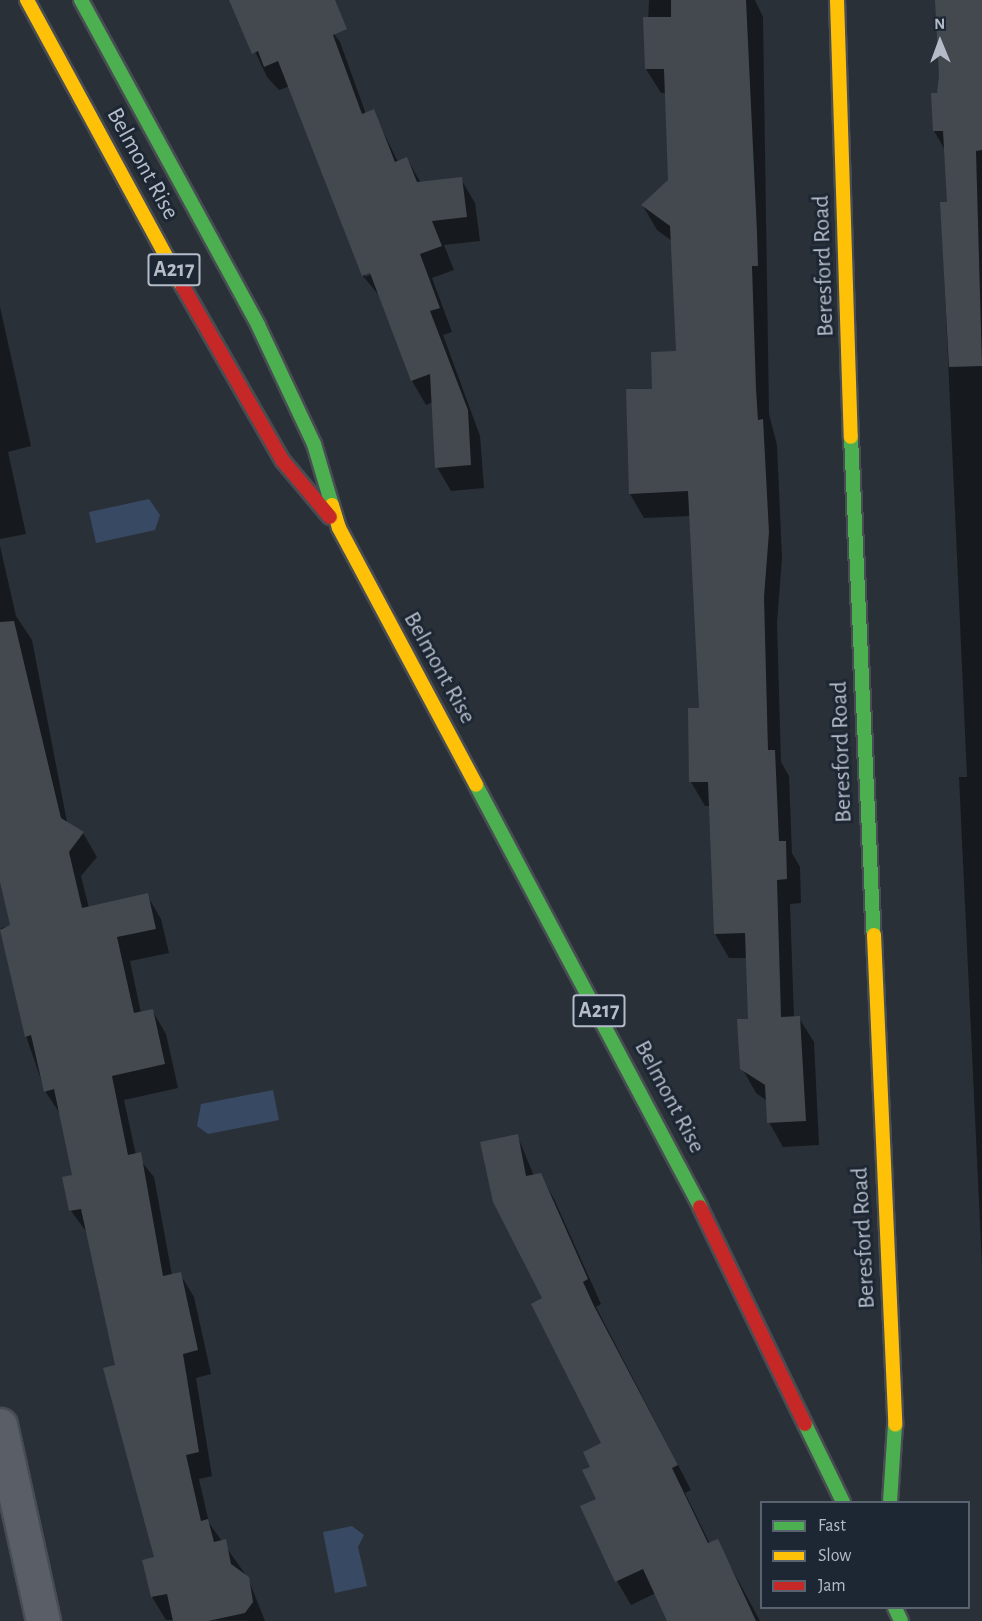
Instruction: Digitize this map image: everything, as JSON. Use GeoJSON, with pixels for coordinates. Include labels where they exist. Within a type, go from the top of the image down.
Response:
{"type":"FeatureCollection","features":[{"type":"Feature","properties":{"kind":"main road","name":"Belmont Rise"},"geometry":{"type":"LineString","coordinates":[[27,0],[272,442],[339,528],[707,1219],[842,1501]]}},
{"type":"Feature","properties":{"kind":"main road","name":"Belmont Rise"},"geometry":{"type":"LineString","coordinates":[[81,0],[258,325],[314,444],[339,528]]}},
{"type":"Feature","properties":{"kind":"main road","name":"Beresford Road"},"geometry":{"type":"LineString","coordinates":[[837,0],[851,446],[896,1417],[890,1501]]}},
{"type":"Feature","properties":{"kind":"street"},"geometry":{"type":"LineString","coordinates":[[0,1425],[43,1621]]}},
{"type":"Feature","properties":{"kind":"water"},"geometry":{"type":"Polygon","coordinates":[[[149,499],[160,515],[155,530],[96,543],[89,512],[149,499]]]}},
{"type":"Feature","properties":{"kind":"water"},"geometry":{"type":"Polygon","coordinates":[[[273,1090],[279,1120],[208,1134],[197,1126],[201,1104],[273,1090]]]}},
{"type":"Feature","properties":{"kind":"water"},"geometry":{"type":"Polygon","coordinates":[[[352,1526],[364,1535],[358,1547],[367,1586],[335,1593],[323,1532],[352,1526]]]}},
{"type":"Feature","properties":{"kind":"building"},"geometry":{"type":"Polygon","coordinates":[[[229,0],[335,0],[347,29],[333,35],[362,114],[374,109],[395,162],[407,157],[417,182],[462,177],[467,217],[432,221],[442,246],[420,254],[440,308],[430,311],[468,410],[471,465],[435,468],[430,374],[411,381],[370,273],[362,276],[278,61],[264,67],[258,51],[252,54],[229,0]]]}},
{"type":"Feature","properties":{"kind":"building"},"geometry":{"type":"Polygon","coordinates":[[[671,0],[746,0],[758,266],[752,266],[756,389],[758,420],[763,419],[769,532],[764,597],[768,750],[775,750],[779,841],[786,841],[787,879],[777,880],[781,1017],[800,1016],[806,1121],[767,1123],[765,1085],[740,1069],[737,1019],[748,1019],[745,933],[714,934],[708,782],[689,782],[688,708],[699,708],[688,491],[629,494],[626,389],[652,389],[651,352],[676,351],[670,226],[641,205],[668,180],[664,69],[645,69],[643,17],[671,17],[671,0]]]}},
{"type":"Feature","properties":{"kind":"building"},"geometry":{"type":"Polygon","coordinates":[[[935,0],[982,0],[982,150],[976,151],[982,366],[949,367],[940,202],[947,202],[943,131],[933,131],[931,93],[937,93],[939,76],[935,0]]]}},
{"type":"Feature","properties":{"kind":"building"},"geometry":{"type":"Polygon","coordinates":[[[14,621],[61,818],[84,832],[69,852],[82,908],[148,893],[156,929],[117,937],[134,1013],[153,1009],[165,1064],[112,1076],[128,1155],[141,1152],[163,1276],[181,1272],[198,1350],[183,1354],[199,1452],[186,1455],[201,1521],[208,1519],[214,1542],[226,1539],[231,1564],[249,1577],[253,1602],[245,1613],[208,1621],[173,1621],[167,1594],[151,1597],[142,1560],[154,1557],[103,1368],[115,1365],[81,1209],[69,1211],[62,1177],[72,1175],[54,1089],[44,1092],[31,1035],[25,1037],[0,930],[10,925],[0,882],[0,622],[14,621]]]}},
{"type":"Feature","properties":{"kind":"building"},"geometry":{"type":"Polygon","coordinates":[[[518,1134],[526,1176],[541,1173],[588,1279],[583,1282],[594,1306],[678,1465],[672,1468],[708,1543],[718,1539],[756,1621],[667,1621],[643,1569],[615,1582],[580,1506],[596,1499],[582,1470],[590,1467],[583,1452],[601,1443],[531,1304],[542,1298],[493,1202],[480,1142],[518,1134]]]}},
{"type":"Feature","properties":{"kind":"traffic: fast"},"geometry":{"type":"LineString","coordinates":[[81,0],[258,325],[314,444],[332,505]]}},
{"type":"Feature","properties":{"kind":"traffic: fast"},"geometry":{"type":"LineString","coordinates":[[851,437],[874,935]]}},
{"type":"Feature","properties":{"kind":"traffic: fast"},"geometry":{"type":"LineString","coordinates":[[476,785],[700,1207]]}},
{"type":"Feature","properties":{"kind":"traffic: fast"},"geometry":{"type":"LineString","coordinates":[[805,1424],[843,1501]]}},
{"type":"Feature","properties":{"kind":"traffic: fast"},"geometry":{"type":"LineString","coordinates":[[890,1501],[895,1425]]}},
{"type":"Feature","properties":{"kind":"traffic: fast"},"geometry":{"type":"LineString","coordinates":[[895,1609],[901,1621]]}},
{"type":"Feature","properties":{"kind":"traffic: slow"},"geometry":{"type":"LineString","coordinates":[[27,0],[182,285]]}},
{"type":"Feature","properties":{"kind":"traffic: slow"},"geometry":{"type":"LineString","coordinates":[[837,0],[851,437]]}},
{"type":"Feature","properties":{"kind":"traffic: slow"},"geometry":{"type":"LineString","coordinates":[[332,505],[339,528],[476,785]]}},
{"type":"Feature","properties":{"kind":"traffic: slow"},"geometry":{"type":"LineString","coordinates":[[874,935],[895,1425]]}},
{"type":"Feature","properties":{"kind":"traffic: jam"},"geometry":{"type":"LineString","coordinates":[[182,285],[283,461],[330,517]]}},
{"type":"Feature","properties":{"kind":"traffic: jam"},"geometry":{"type":"LineString","coordinates":[[700,1207],[805,1424]]}}]}
